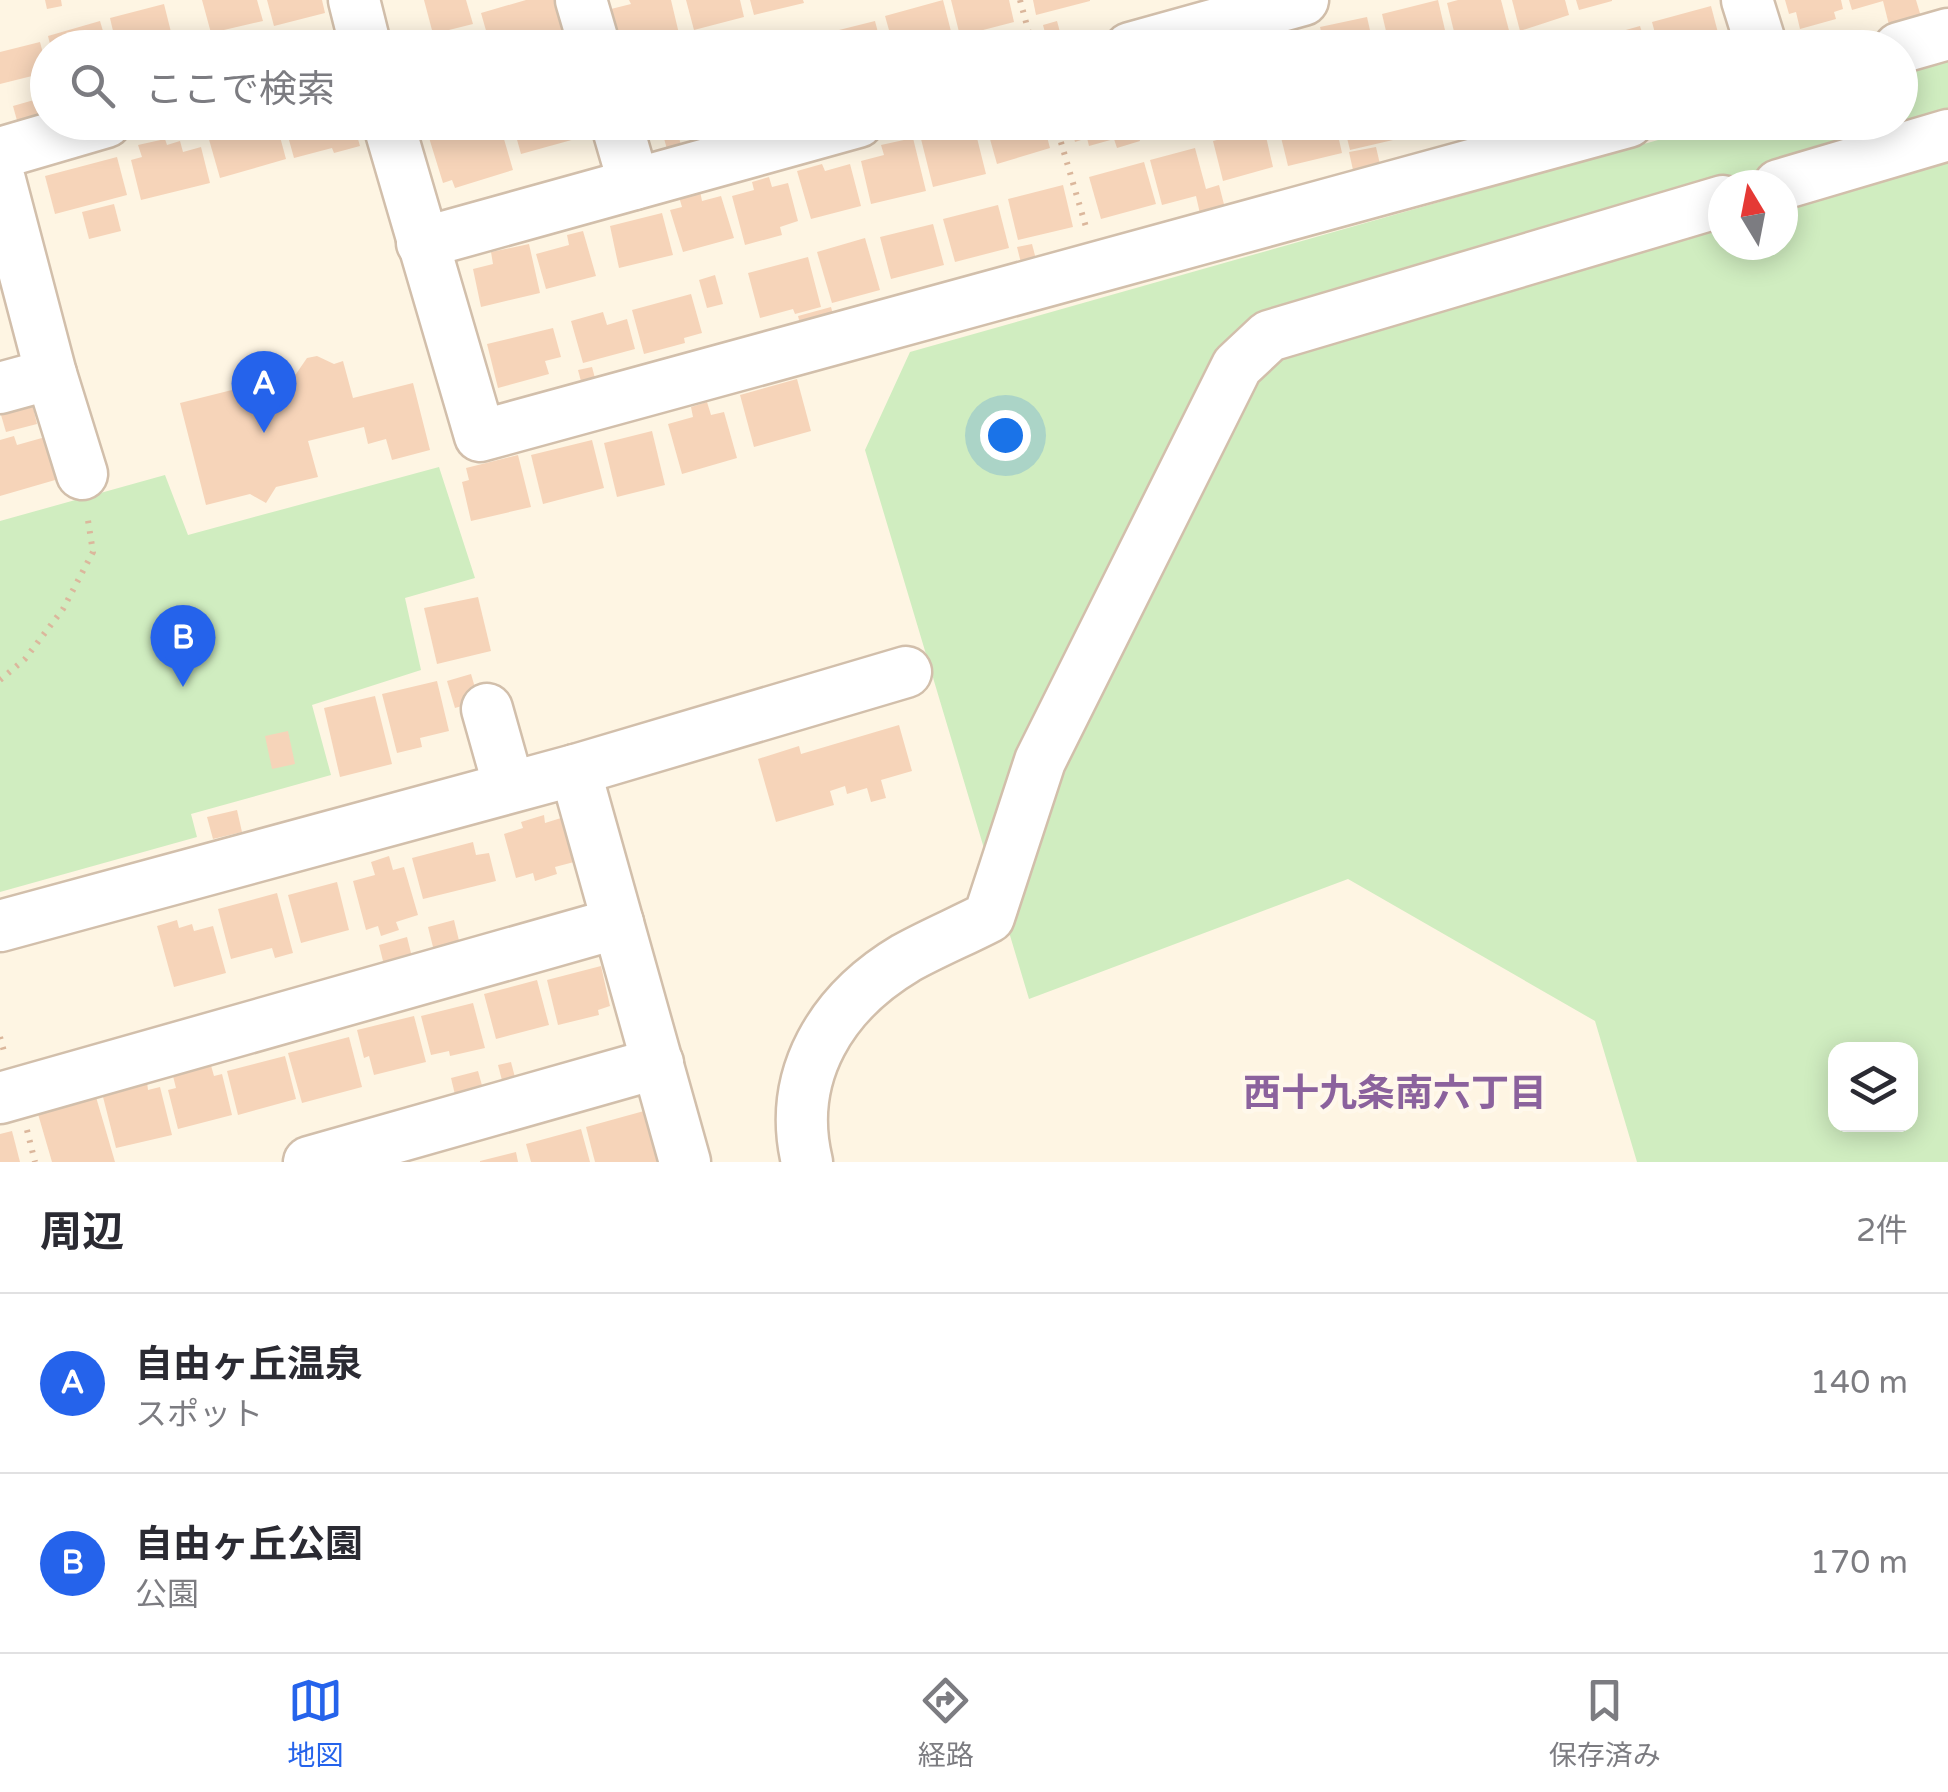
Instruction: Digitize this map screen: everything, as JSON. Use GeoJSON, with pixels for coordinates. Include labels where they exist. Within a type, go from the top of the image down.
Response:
{"type":"FeatureCollection","features":[{"type":"Feature","properties":{"kind":"street"},"geometry":{"type":"LineString","coordinates":[[354,0],[362,30]]}},
{"type":"Feature","properties":{"kind":"street"},"geometry":{"type":"LineString","coordinates":[[581,0],[589,30]]}},
{"type":"Feature","properties":{"kind":"street"},"geometry":{"type":"LineString","coordinates":[[1195,30],[1303,0]]}},
{"type":"Feature","properties":{"kind":"street"},"geometry":{"type":"LineString","coordinates":[[1747,0],[1756,30]]}},
{"type":"Feature","properties":{"kind":"street"},"geometry":{"type":"LineString","coordinates":[[1918,43],[1948,34]]}},
{"type":"Feature","properties":{"kind":"street"},"geometry":{"type":"LineString","coordinates":[[1798,179],[1948,135]]}},
{"type":"Feature","properties":{"kind":"street"},"geometry":{"type":"LineString","coordinates":[[0,153],[44,140]]}},
{"type":"Feature","properties":{"kind":"street"},"geometry":{"type":"LineString","coordinates":[[393,140],[480,436],[1563,140]]}},
{"type":"Feature","properties":{"kind":"street"},"geometry":{"type":"LineString","coordinates":[[621,140],[634,184]]}},
{"type":"Feature","properties":{"kind":"street"},"geometry":{"type":"LineString","coordinates":[[422,243],[793,140]]}},
{"type":"Feature","properties":{"kind":"street"},"geometry":{"type":"LineString","coordinates":[[0,180],[82,474]]}},
{"type":"Feature","properties":{"kind":"street"},"geometry":{"type":"LineString","coordinates":[[807,1162],[800,1134],[808,1069],[837,1013],[904,960],[989,917],[1040,761],[1237,366],[1269,336],[1708,206]]}},
{"type":"Feature","properties":{"kind":"street"},"geometry":{"type":"LineString","coordinates":[[0,388],[51,374]]}},
{"type":"Feature","properties":{"kind":"street"},"geometry":{"type":"LineString","coordinates":[[0,926],[575,770],[906,672]]}},
{"type":"Feature","properties":{"kind":"street"},"geometry":{"type":"LineString","coordinates":[[487,709],[509,788]]}},
{"type":"Feature","properties":{"kind":"street"},"geometry":{"type":"LineString","coordinates":[[575,770],[686,1162]]}},
{"type":"Feature","properties":{"kind":"street"},"geometry":{"type":"LineString","coordinates":[[0,1098],[618,924]]}},
{"type":"Feature","properties":{"kind":"street"},"geometry":{"type":"LineString","coordinates":[[309,1162],[658,1063]]}},
{"type":"Feature","properties":{"kind":"path"},"geometry":{"type":"LineString","coordinates":[[1020,0],[1028,30]]}},
{"type":"Feature","properties":{"kind":"path"},"geometry":{"type":"LineString","coordinates":[[1060,140],[1098,268]]}},
{"type":"Feature","properties":{"kind":"path"},"geometry":{"type":"LineString","coordinates":[[0,680],[26,659],[63,609],[93,552],[82,474]]}},
{"type":"Feature","properties":{"kind":"green space"},"geometry":{"type":"Polygon","coordinates":[[[1948,57],[1948,1162],[1637,1162],[1595,1021],[1348,879],[1029,999],[865,450],[910,352],[1658,140],[1918,140],[1918,66],[1948,57]]]}},
{"type":"Feature","properties":{"kind":"green space"},"geometry":{"type":"Polygon","coordinates":[[[439,467],[475,578],[405,598],[421,670],[312,705],[331,775],[191,814],[197,837],[0,892],[0,521],[165,475],[188,535],[439,467]]]}},
{"type":"Feature","properties":{"kind":"building"},"geometry":{"type":"Polygon","coordinates":[[[45,0],[61,0],[62,6],[47,9],[45,0]]]}},
{"type":"Feature","properties":{"kind":"building"},"geometry":{"type":"Polygon","coordinates":[[[202,0],[257,0],[263,21],[210,30],[202,0]]]}},
{"type":"Feature","properties":{"kind":"building"},"geometry":{"type":"Polygon","coordinates":[[[267,0],[322,0],[325,13],[274,26],[267,0]]]}},
{"type":"Feature","properties":{"kind":"building"},"geometry":{"type":"Polygon","coordinates":[[[424,0],[466,0],[473,24],[432,30],[424,0]]]}},
{"type":"Feature","properties":{"kind":"building"},"geometry":{"type":"Polygon","coordinates":[[[526,0],[558,0],[567,30],[486,30],[481,13],[526,0]]]}},
{"type":"Feature","properties":{"kind":"building"},"geometry":{"type":"Polygon","coordinates":[[[629,0],[671,0],[678,30],[616,30],[611,9],[631,4],[629,0]]]}},
{"type":"Feature","properties":{"kind":"building"},"geometry":{"type":"Polygon","coordinates":[[[686,0],[740,0],[744,17],[694,30],[686,0]]]}},
{"type":"Feature","properties":{"kind":"building"},"geometry":{"type":"Polygon","coordinates":[[[750,0],[803,0],[804,3],[754,15],[750,0]]]}},
{"type":"Feature","properties":{"kind":"building"},"geometry":{"type":"Polygon","coordinates":[[[943,0],[951,30],[889,30],[885,16],[943,0]]]}},
{"type":"Feature","properties":{"kind":"building"},"geometry":{"type":"Polygon","coordinates":[[[951,0],[1009,0],[1014,22],[983,30],[958,30],[951,0]]]}},
{"type":"Feature","properties":{"kind":"building"},"geometry":{"type":"Polygon","coordinates":[[[1033,0],[1090,0],[1090,1],[1036,15],[1033,0]]]}},
{"type":"Feature","properties":{"kind":"building"},"geometry":{"type":"Polygon","coordinates":[[[1438,0],[1445,30],[1386,30],[1382,14],[1438,0]]]}},
{"type":"Feature","properties":{"kind":"building"},"geometry":{"type":"Polygon","coordinates":[[[1501,0],[1509,30],[1454,30],[1447,3],[1501,0]]]}},
{"type":"Feature","properties":{"kind":"building"},"geometry":{"type":"Polygon","coordinates":[[[1512,0],[1565,0],[1569,15],[1520,30],[1512,0]]]}},
{"type":"Feature","properties":{"kind":"building"},"geometry":{"type":"Polygon","coordinates":[[[1576,0],[1612,0],[1612,1],[1579,10],[1576,0]]]}},
{"type":"Feature","properties":{"kind":"building"},"geometry":{"type":"Polygon","coordinates":[[[1785,0],[1841,0],[1843,9],[1834,12],[1836,19],[1800,29],[1796,12],[1789,14],[1785,0]]]}},
{"type":"Feature","properties":{"kind":"building"},"geometry":{"type":"Polygon","coordinates":[[[1849,0],[1916,0],[1922,20],[1890,29],[1883,1],[1852,10],[1849,0]]]}},
{"type":"Feature","properties":{"kind":"building"},"geometry":{"type":"Polygon","coordinates":[[[164,4],[170,30],[113,30],[110,18],[164,4]]]}},
{"type":"Feature","properties":{"kind":"building"},"geometry":{"type":"Polygon","coordinates":[[[1711,6],[1717,30],[1654,30],[1652,22],[1711,6]]]}},
{"type":"Feature","properties":{"kind":"building"},"geometry":{"type":"Polygon","coordinates":[[[1367,17],[1370,30],[1321,30],[1320,27],[1367,17]]]}},
{"type":"Feature","properties":{"kind":"building"},"geometry":{"type":"Polygon","coordinates":[[[100,21],[103,30],[69,30],[100,21]]]}},
{"type":"Feature","properties":{"kind":"building"},"geometry":{"type":"Polygon","coordinates":[[[875,21],[877,30],[839,30],[875,21]]]}},
{"type":"Feature","properties":{"kind":"building"},"geometry":{"type":"Polygon","coordinates":[[[1057,21],[1059,30],[1044,30],[1043,25],[1057,21]]]}},
{"type":"Feature","properties":{"kind":"building"},"geometry":{"type":"Polygon","coordinates":[[[30,44],[30,76],[0,84],[0,52],[30,44]]]}},
{"type":"Feature","properties":{"kind":"building"},"geometry":{"type":"Polygon","coordinates":[[[30,101],[30,131],[21,135],[13,106],[30,101]]]}},
{"type":"Feature","properties":{"kind":"building"},"geometry":{"type":"Polygon","coordinates":[[[165,140],[167,145],[180,141],[183,152],[201,147],[210,183],[141,200],[131,160],[142,157],[138,145],[165,140]]]}},
{"type":"Feature","properties":{"kind":"building"},"geometry":{"type":"Polygon","coordinates":[[[209,140],[281,140],[286,159],[220,178],[209,140]]]}},
{"type":"Feature","properties":{"kind":"building"},"geometry":{"type":"Polygon","coordinates":[[[289,140],[358,140],[360,146],[334,153],[332,148],[294,158],[289,140]]]}},
{"type":"Feature","properties":{"kind":"building"},"geometry":{"type":"Polygon","coordinates":[[[430,140],[504,140],[513,170],[455,188],[452,180],[443,183],[430,140]]]}},
{"type":"Feature","properties":{"kind":"building"},"geometry":{"type":"Polygon","coordinates":[[[517,140],[572,140],[521,154],[517,140]]]}},
{"type":"Feature","properties":{"kind":"building"},"geometry":{"type":"Polygon","coordinates":[[[664,140],[680,140],[683,153],[669,156],[664,140]]]}},
{"type":"Feature","properties":{"kind":"building"},"geometry":{"type":"Polygon","coordinates":[[[913,140],[926,191],[871,204],[861,161],[884,155],[881,145],[913,140]]]}},
{"type":"Feature","properties":{"kind":"building"},"geometry":{"type":"Polygon","coordinates":[[[921,140],[978,140],[986,174],[933,187],[921,140]]]}},
{"type":"Feature","properties":{"kind":"building"},"geometry":{"type":"Polygon","coordinates":[[[990,140],[1048,140],[1050,148],[997,164],[990,140]]]}},
{"type":"Feature","properties":{"kind":"building"},"geometry":{"type":"Polygon","coordinates":[[[1088,140],[1110,140],[1089,146],[1088,140]]]}},
{"type":"Feature","properties":{"kind":"building"},"geometry":{"type":"Polygon","coordinates":[[[1114,140],[1140,140],[1140,141],[1117,148],[1114,140]]]}},
{"type":"Feature","properties":{"kind":"building"},"geometry":{"type":"Polygon","coordinates":[[[1267,140],[1273,167],[1223,181],[1213,141],[1267,140]]]}},
{"type":"Feature","properties":{"kind":"building"},"geometry":{"type":"Polygon","coordinates":[[[1282,140],[1339,140],[1342,153],[1288,166],[1282,140]]]}},
{"type":"Feature","properties":{"kind":"building"},"geometry":{"type":"Polygon","coordinates":[[[1348,140],[1393,140],[1350,150],[1348,140]]]}},
{"type":"Feature","properties":{"kind":"building"},"geometry":{"type":"Polygon","coordinates":[[[1376,147],[1382,173],[1355,179],[1349,152],[1376,147]]]}},
{"type":"Feature","properties":{"kind":"building"},"geometry":{"type":"Polygon","coordinates":[[[1195,148],[1206,189],[1219,185],[1226,212],[1201,218],[1196,196],[1162,205],[1150,160],[1195,148]]]}},
{"type":"Feature","properties":{"kind":"building"},"geometry":{"type":"Polygon","coordinates":[[[117,157],[127,195],[55,214],[45,176],[117,157]]]}},
{"type":"Feature","properties":{"kind":"building"},"geometry":{"type":"Polygon","coordinates":[[[1144,162],[1156,204],[1101,219],[1089,177],[1144,162]]]}},
{"type":"Feature","properties":{"kind":"building"},"geometry":{"type":"Polygon","coordinates":[[[822,164],[825,171],[850,164],[861,206],[811,219],[797,171],[822,164]]]}},
{"type":"Feature","properties":{"kind":"building"},"geometry":{"type":"Polygon","coordinates":[[[769,177],[772,187],[788,183],[798,221],[780,227],[782,235],[745,245],[732,196],[754,190],[752,182],[769,177]]]}},
{"type":"Feature","properties":{"kind":"building"},"geometry":{"type":"Polygon","coordinates":[[[1063,185],[1073,227],[1018,240],[1008,199],[1063,185]]]}},
{"type":"Feature","properties":{"kind":"building"},"geometry":{"type":"Polygon","coordinates":[[[700,191],[702,201],[721,196],[734,238],[683,252],[670,210],[682,207],[679,197],[700,191]]]}},
{"type":"Feature","properties":{"kind":"building"},"geometry":{"type":"Polygon","coordinates":[[[114,204],[121,231],[89,239],[82,212],[114,204]]]}},
{"type":"Feature","properties":{"kind":"building"},"geometry":{"type":"Polygon","coordinates":[[[998,205],[1009,248],[955,262],[943,219],[998,205]]]}},
{"type":"Feature","properties":{"kind":"building"},"geometry":{"type":"Polygon","coordinates":[[[662,213],[673,255],[619,268],[610,226],[662,213]]]}},
{"type":"Feature","properties":{"kind":"building"},"geometry":{"type":"Polygon","coordinates":[[[933,224],[944,265],[891,279],[880,237],[933,224]]]}},
{"type":"Feature","properties":{"kind":"building"},"geometry":{"type":"Polygon","coordinates":[[[583,231],[596,276],[546,289],[536,254],[569,245],[567,235],[583,231]]]}},
{"type":"Feature","properties":{"kind":"building"},"geometry":{"type":"Polygon","coordinates":[[[865,238],[880,290],[832,303],[817,252],[865,238]]]}},
{"type":"Feature","properties":{"kind":"building"},"geometry":{"type":"Polygon","coordinates":[[[529,244],[540,293],[481,307],[473,269],[493,264],[491,252],[529,244]]]}},
{"type":"Feature","properties":{"kind":"building"},"geometry":{"type":"Polygon","coordinates":[[[1032,244],[1038,267],[1023,271],[1017,247],[1032,244]]]}},
{"type":"Feature","properties":{"kind":"building"},"geometry":{"type":"Polygon","coordinates":[[[808,257],[821,307],[795,314],[793,309],[760,318],[748,273],[808,257]]]}},
{"type":"Feature","properties":{"kind":"building"},"geometry":{"type":"Polygon","coordinates":[[[715,275],[723,304],[707,308],[699,280],[715,275]]]}},
{"type":"Feature","properties":{"kind":"building"},"geometry":{"type":"Polygon","coordinates":[[[691,294],[702,333],[684,338],[685,343],[644,354],[632,310],[691,294]]]}},
{"type":"Feature","properties":{"kind":"building"},"geometry":{"type":"Polygon","coordinates":[[[831,307],[836,325],[803,335],[798,316],[831,307]]]}},
{"type":"Feature","properties":{"kind":"building"},"geometry":{"type":"Polygon","coordinates":[[[603,312],[607,325],[627,319],[635,349],[583,363],[571,321],[603,312]]]}},
{"type":"Feature","properties":{"kind":"building"},"geometry":{"type":"Polygon","coordinates":[[[553,328],[561,357],[545,361],[549,374],[498,388],[487,344],[553,328]]]}},
{"type":"Feature","properties":{"kind":"building"},"geometry":{"type":"Polygon","coordinates":[[[317,356],[334,364],[343,361],[353,398],[413,383],[430,450],[392,460],[386,439],[368,444],[364,427],[308,441],[318,477],[276,487],[266,503],[250,494],[206,505],[180,403],[296,374],[307,358],[317,356]]]}},
{"type":"Feature","properties":{"kind":"building"},"geometry":{"type":"Polygon","coordinates":[[[592,367],[598,389],[584,393],[578,370],[592,367]]]}},
{"type":"Feature","properties":{"kind":"building"},"geometry":{"type":"Polygon","coordinates":[[[797,379],[811,431],[754,447],[740,395],[797,379]]]}},
{"type":"Feature","properties":{"kind":"building"},"geometry":{"type":"Polygon","coordinates":[[[707,402],[711,415],[724,412],[737,458],[682,474],[668,424],[693,417],[691,407],[707,402]]]}},
{"type":"Feature","properties":{"kind":"building"},"geometry":{"type":"Polygon","coordinates":[[[33,407],[37,424],[6,432],[1,415],[33,407]]]}},
{"type":"Feature","properties":{"kind":"building"},"geometry":{"type":"Polygon","coordinates":[[[652,431],[665,485],[617,497],[604,443],[652,431]]]}},
{"type":"Feature","properties":{"kind":"building"},"geometry":{"type":"Polygon","coordinates":[[[14,436],[17,445],[49,436],[62,478],[0,496],[0,440],[14,436]]]}},
{"type":"Feature","properties":{"kind":"building"},"geometry":{"type":"Polygon","coordinates":[[[592,440],[604,488],[543,504],[531,455],[592,440]]]}},
{"type":"Feature","properties":{"kind":"building"},"geometry":{"type":"Polygon","coordinates":[[[518,455],[531,507],[471,521],[462,482],[469,480],[466,468],[518,455]]]}},
{"type":"Feature","properties":{"kind":"building"},"geometry":{"type":"Polygon","coordinates":[[[478,597],[491,651],[437,664],[424,608],[478,597]]]}},
{"type":"Feature","properties":{"kind":"building"},"geometry":{"type":"Polygon","coordinates":[[[471,674],[479,701],[455,708],[447,681],[471,674]]]}},
{"type":"Feature","properties":{"kind":"building"},"geometry":{"type":"Polygon","coordinates":[[[437,681],[449,731],[420,738],[422,747],[397,753],[382,694],[437,681]]]}},
{"type":"Feature","properties":{"kind":"building"},"geometry":{"type":"Polygon","coordinates":[[[375,696],[392,764],[340,777],[324,708],[375,696]]]}},
{"type":"Feature","properties":{"kind":"building"},"geometry":{"type":"Polygon","coordinates":[[[899,725],[912,771],[881,780],[886,798],[871,802],[867,788],[847,794],[845,786],[830,791],[834,805],[776,822],[758,759],[799,746],[801,754],[899,725]]]}},
{"type":"Feature","properties":{"kind":"building"},"geometry":{"type":"Polygon","coordinates":[[[288,731],[295,764],[272,769],[265,736],[288,731]]]}},
{"type":"Feature","properties":{"kind":"building"},"geometry":{"type":"Polygon","coordinates":[[[237,810],[242,832],[213,839],[207,817],[237,810]]]}},
{"type":"Feature","properties":{"kind":"building"},"geometry":{"type":"Polygon","coordinates":[[[544,815],[545,823],[561,818],[574,862],[555,867],[557,874],[535,881],[533,873],[516,878],[504,834],[523,828],[521,822],[544,815]]]}},
{"type":"Feature","properties":{"kind":"building"},"geometry":{"type":"Polygon","coordinates":[[[473,842],[476,855],[489,853],[496,881],[423,899],[412,858],[473,842]]]}},
{"type":"Feature","properties":{"kind":"building"},"geometry":{"type":"Polygon","coordinates":[[[389,856],[393,870],[404,867],[418,915],[396,922],[399,930],[381,936],[378,926],[366,930],[353,881],[375,875],[371,862],[389,856]]]}},
{"type":"Feature","properties":{"kind":"building"},"geometry":{"type":"Polygon","coordinates":[[[337,882],[349,930],[301,943],[288,895],[337,882]]]}},
{"type":"Feature","properties":{"kind":"building"},"geometry":{"type":"Polygon","coordinates":[[[277,893],[293,953],[275,958],[272,948],[231,959],[218,909],[277,893]]]}},
{"type":"Feature","properties":{"kind":"building"},"geometry":{"type":"Polygon","coordinates":[[[177,920],[179,928],[192,924],[194,931],[213,926],[226,973],[174,987],[157,926],[177,920]]]}},
{"type":"Feature","properties":{"kind":"building"},"geometry":{"type":"Polygon","coordinates":[[[454,920],[461,949],[435,955],[428,927],[454,920]]]}},
{"type":"Feature","properties":{"kind":"building"},"geometry":{"type":"Polygon","coordinates":[[[407,937],[413,961],[385,969],[379,945],[407,937]]]}},
{"type":"Feature","properties":{"kind":"building"},"geometry":{"type":"Polygon","coordinates":[[[601,966],[610,1006],[598,1010],[599,1015],[558,1025],[547,980],[601,966]]]}},
{"type":"Feature","properties":{"kind":"building"},"geometry":{"type":"Polygon","coordinates":[[[537,980],[549,1025],[496,1039],[484,994],[537,980]]]}},
{"type":"Feature","properties":{"kind":"building"},"geometry":{"type":"Polygon","coordinates":[[[473,1003],[485,1048],[450,1056],[449,1051],[431,1055],[421,1016],[473,1003]]]}},
{"type":"Feature","properties":{"kind":"building"},"geometry":{"type":"Polygon","coordinates":[[[414,1016],[426,1062],[374,1075],[369,1056],[364,1058],[357,1030],[414,1016]]]}},
{"type":"Feature","properties":{"kind":"building"},"geometry":{"type":"Polygon","coordinates":[[[349,1037],[362,1087],[302,1103],[288,1053],[349,1037]]]}},
{"type":"Feature","properties":{"kind":"building"},"geometry":{"type":"Polygon","coordinates":[[[285,1056],[296,1099],[238,1115],[227,1071],[285,1056]]]}},
{"type":"Feature","properties":{"kind":"building"},"geometry":{"type":"Polygon","coordinates":[[[210,1062],[214,1076],[222,1074],[232,1115],[178,1129],[168,1090],[176,1088],[172,1072],[210,1062]]]}},
{"type":"Feature","properties":{"kind":"building"},"geometry":{"type":"Polygon","coordinates":[[[511,1062],[518,1089],[505,1092],[498,1065],[511,1062]]]}},
{"type":"Feature","properties":{"kind":"building"},"geometry":{"type":"Polygon","coordinates":[[[478,1071],[486,1100],[458,1107],[451,1078],[478,1071]]]}},
{"type":"Feature","properties":{"kind":"building"},"geometry":{"type":"Polygon","coordinates":[[[147,1082],[148,1090],[160,1087],[172,1135],[116,1148],[102,1093],[147,1082]]]}},
{"type":"Feature","properties":{"kind":"building"},"geometry":{"type":"Polygon","coordinates":[[[96,1097],[115,1162],[52,1162],[38,1114],[96,1097]]]}},
{"type":"Feature","properties":{"kind":"building"},"geometry":{"type":"Polygon","coordinates":[[[644,1111],[657,1162],[595,1162],[586,1127],[644,1111]]]}},
{"type":"Feature","properties":{"kind":"building"},"geometry":{"type":"Polygon","coordinates":[[[581,1129],[590,1162],[531,1162],[526,1144],[581,1129]]]}},
{"type":"Feature","properties":{"kind":"building"},"geometry":{"type":"Polygon","coordinates":[[[12,1131],[20,1162],[0,1162],[0,1134],[12,1131]]]}},
{"type":"Feature","properties":{"kind":"building"},"geometry":{"type":"Polygon","coordinates":[[[516,1152],[518,1162],[480,1162],[480,1161],[516,1152]]]}},
{"type":"Feature","properties":{"kind":"place","name":"自由ヶ丘温泉"},"geometry":{"type":"Point","coordinates":[264,433]}},
{"type":"Feature","properties":{"kind":"place","name":"自由ヶ丘公園"},"geometry":{"type":"Point","coordinates":[183,687]}},
{"type":"Feature","properties":{"kind":"district","name":"西十九条南六丁目"},"geometry":{"type":"Point","coordinates":[1395,1093]}}]}
